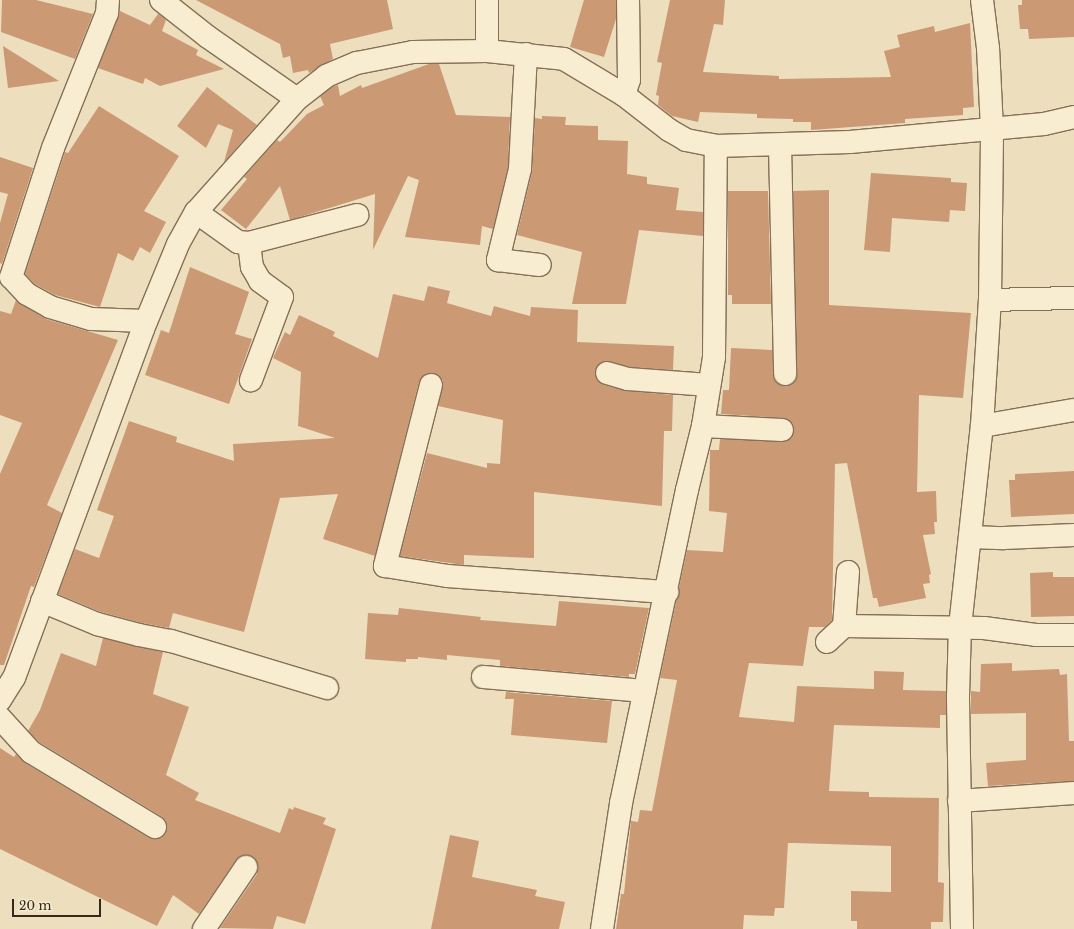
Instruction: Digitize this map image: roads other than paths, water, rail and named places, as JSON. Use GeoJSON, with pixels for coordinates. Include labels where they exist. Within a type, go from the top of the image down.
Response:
{"type":"FeatureCollection","features":[{"type":"Feature","properties":{"kind":"street"},"geometry":{"type":"LineString","coordinates":[[108,0],[107,13],[53,148],[11,277],[27,294],[50,307],[92,319],[146,321]]}},
{"type":"Feature","properties":{"kind":"street"},"geometry":{"type":"LineString","coordinates":[[161,0],[208,37],[297,99]]}},
{"type":"Feature","properties":{"kind":"street"},"geometry":{"type":"LineString","coordinates":[[487,0],[487,51]]}},
{"type":"Feature","properties":{"kind":"street"},"geometry":{"type":"LineString","coordinates":[[624,95],[629,80],[628,0]]}},
{"type":"Feature","properties":{"kind":"street"},"geometry":{"type":"LineString","coordinates":[[962,929],[959,801],[960,627],[982,426],[990,300],[992,129],[988,48],[982,0]]}},
{"type":"Feature","properties":{"kind":"street"},"geometry":{"type":"LineString","coordinates":[[0,700],[14,678],[146,321],[178,244],[196,212],[297,99],[326,76],[357,63],[413,52],[487,51],[564,59],[624,95],[680,137],[716,146],[780,146],[850,142],[1044,124],[1074,117]]}},
{"type":"Feature","properties":{"kind":"street"},"geometry":{"type":"LineString","coordinates":[[526,54],[520,169],[498,260],[540,266]]}},
{"type":"Feature","properties":{"kind":"street"},"geometry":{"type":"LineString","coordinates":[[602,929],[621,803],[644,691],[703,426],[714,357],[716,146]]}},
{"type":"Feature","properties":{"kind":"street"},"geometry":{"type":"LineString","coordinates":[[780,146],[785,374]]}},
{"type":"Feature","properties":{"kind":"street"},"geometry":{"type":"LineString","coordinates":[[196,212],[238,242],[249,243],[357,215]]}},
{"type":"Feature","properties":{"kind":"street"},"geometry":{"type":"LineString","coordinates":[[249,243],[252,267],[260,281],[282,297],[251,380]]}},
{"type":"Feature","properties":{"kind":"street"},"geometry":{"type":"LineString","coordinates":[[990,300],[1074,298]]}},
{"type":"Feature","properties":{"kind":"street"},"geometry":{"type":"LineString","coordinates":[[607,372],[628,379],[709,385]]}},
{"type":"Feature","properties":{"kind":"street"},"geometry":{"type":"LineString","coordinates":[[431,385],[385,566],[448,576],[667,592]]}},
{"type":"Feature","properties":{"kind":"street"},"geometry":{"type":"LineString","coordinates":[[982,426],[1074,410]]}},
{"type":"Feature","properties":{"kind":"street"},"geometry":{"type":"LineString","coordinates":[[703,426],[782,430]]}},
{"type":"Feature","properties":{"kind":"street"},"geometry":{"type":"LineString","coordinates":[[970,537],[1074,535]]}},
{"type":"Feature","properties":{"kind":"street"},"geometry":{"type":"LineString","coordinates":[[827,642],[844,626],[848,572]]}},
{"type":"Feature","properties":{"kind":"street"},"geometry":{"type":"LineString","coordinates":[[42,601],[97,624],[139,635],[171,641],[327,688]]}},
{"type":"Feature","properties":{"kind":"street"},"geometry":{"type":"LineString","coordinates":[[844,626],[960,627],[1036,635],[1074,635]]}},
{"type":"Feature","properties":{"kind":"street"},"geometry":{"type":"LineString","coordinates":[[483,677],[644,691]]}},
{"type":"Feature","properties":{"kind":"street"},"geometry":{"type":"LineString","coordinates":[[0,718],[31,752],[155,827]]}},
{"type":"Feature","properties":{"kind":"street"},"geometry":{"type":"LineString","coordinates":[[959,801],[1074,793]]}},
{"type":"Feature","properties":{"kind":"street"},"geometry":{"type":"LineString","coordinates":[[204,929],[246,867]]}}]}
